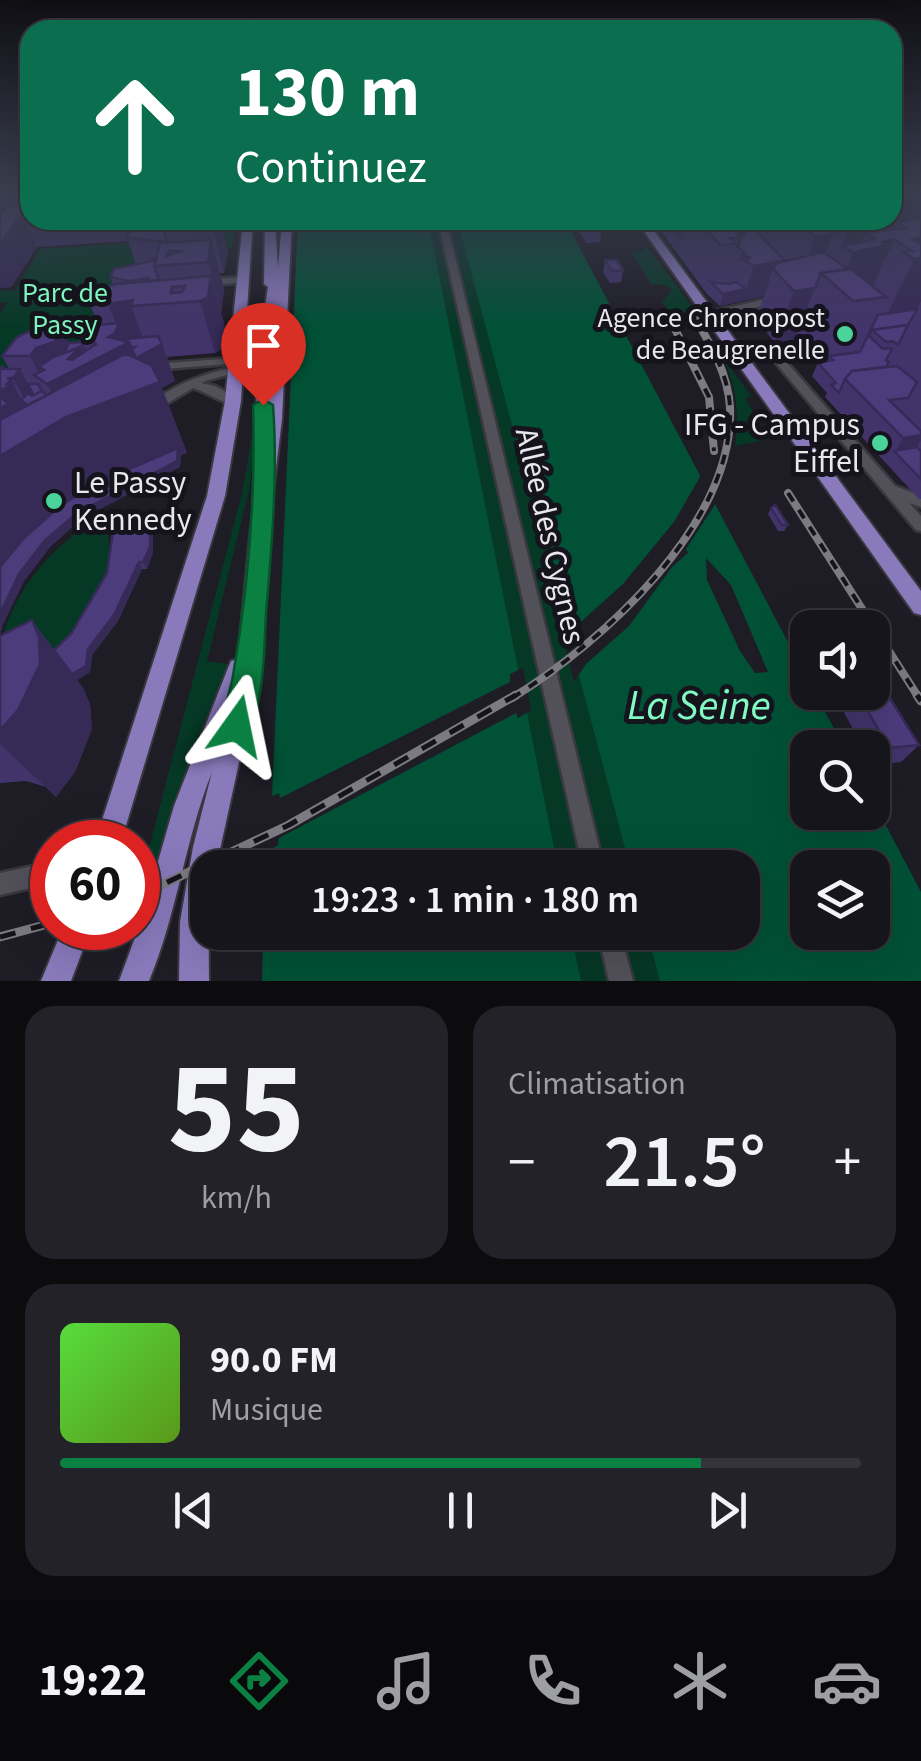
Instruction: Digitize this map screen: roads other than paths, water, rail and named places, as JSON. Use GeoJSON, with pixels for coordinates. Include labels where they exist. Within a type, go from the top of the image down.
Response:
{"type":"FeatureCollection","features":[{"type":"Feature","properties":{"kind":"main road"},"geometry":{"type":"LineString","coordinates":[[115,820],[213,506],[233,400],[246,237]]}},
{"type":"Feature","properties":{"kind":"main road"},"geometry":{"type":"LineString","coordinates":[[270,237],[271,297]]}},
{"type":"Feature","properties":{"kind":"main road"},"geometry":{"type":"LineString","coordinates":[[266,470],[264,360],[271,297],[284,237]]}},
{"type":"Feature","properties":{"kind":"main road"},"geometry":{"type":"LineString","coordinates":[[194,981],[194,922],[204,859],[243,700],[274,419],[285,237]]}},
{"type":"Feature","properties":{"kind":"main road"},"geometry":{"type":"LineString","coordinates":[[656,237],[921,607]]}},
{"type":"Feature","properties":{"kind":"main road"},"geometry":{"type":"LineString","coordinates":[[235,365],[264,360]]}},
{"type":"Feature","properties":{"kind":"main road"},"geometry":{"type":"LineString","coordinates":[[134,981],[161,902],[180,825],[223,722],[249,634]]}},
{"type":"Feature","properties":{"kind":"main road"},"geometry":{"type":"LineString","coordinates":[[56,981],[68,950]]}},
{"type":"Feature","properties":{"kind":"street","name":"Allée des Cygnes"},"geometry":{"type":"LineString","coordinates":[[446,237],[590,850]]}},
{"type":"Feature","properties":{"kind":"street"},"geometry":{"type":"LineString","coordinates":[[196,283],[242,280]]}},
{"type":"Feature","properties":{"kind":"street"},"geometry":{"type":"LineString","coordinates":[[710,314],[798,294]]}},
{"type":"Feature","properties":{"kind":"street"},"geometry":{"type":"LineString","coordinates":[[740,354],[758,353],[779,360],[921,526]]}},
{"type":"Feature","properties":{"kind":"street"},"geometry":{"type":"LineString","coordinates":[[184,364],[192,372],[189,386]]}},
{"type":"Feature","properties":{"kind":"street"},"geometry":{"type":"LineString","coordinates":[[137,368],[235,365]]}},
{"type":"Feature","properties":{"kind":"street"},"geometry":{"type":"LineString","coordinates":[[133,418],[235,365]]}},
{"type":"Feature","properties":{"kind":"street"},"geometry":{"type":"LineString","coordinates":[[189,386],[211,388],[233,400]]}},
{"type":"Feature","properties":{"kind":"street"},"geometry":{"type":"LineString","coordinates":[[889,489],[921,502]]}},
{"type":"Feature","properties":{"kind":"street"},"geometry":{"type":"LineString","coordinates":[[0,884],[30,878]]}},
{"type":"Feature","properties":{"kind":"street"},"geometry":{"type":"LineString","coordinates":[[614,950],[621,981]]}},
{"type":"Feature","properties":{"kind":"water","name":"La Seine"},"geometry":{"type":"Polygon","coordinates":[[[297,237],[431,237],[555,850],[269,850],[278,844],[279,794],[272,796],[297,237]]]}},
{"type":"Feature","properties":{"kind":"water","name":"La Seine"},"geometry":{"type":"Polygon","coordinates":[[[461,237],[574,237],[790,646],[790,710],[824,710],[835,730],[790,730],[790,830],[888,830],[921,892],[921,981],[660,981],[652,950],[760,950],[760,850],[625,850],[461,237]]]}},
{"type":"Feature","properties":{"kind":"water"},"geometry":{"type":"Polygon","coordinates":[[[263,950],[575,950],[581,981],[262,981],[263,950]]]}},
{"type":"Feature","properties":{"kind":"railway"},"geometry":{"type":"LineString","coordinates":[[691,312],[694,317]]}},
{"type":"Feature","properties":{"kind":"railway"},"geometry":{"type":"LineString","coordinates":[[512,698],[548,674],[622,612],[657,575],[711,494],[726,451],[729,394],[712,347],[693,315]]}},
{"type":"Feature","properties":{"kind":"railway"},"geometry":{"type":"LineString","coordinates":[[669,317],[709,397],[714,451]]}},
{"type":"Feature","properties":{"kind":"railway"},"geometry":{"type":"LineString","coordinates":[[788,493],[919,698]]}},
{"type":"Feature","properties":{"kind":"railway"},"geometry":{"type":"LineString","coordinates":[[160,886],[289,825],[516,695]]}},
{"type":"Feature","properties":{"kind":"railway"},"geometry":{"type":"LineString","coordinates":[[0,937],[30,929]]}},
{"type":"Feature","properties":{"kind":"place","name":"Agence Chronopost de Beaugrenelle"},"geometry":{"type":"Point","coordinates":[845,334]}},
{"type":"Feature","properties":{"kind":"place","name":"IFG - Campus Eiffel"},"geometry":{"type":"Point","coordinates":[880,443]}},
{"type":"Feature","properties":{"kind":"place","name":"Le Passy Kennedy"},"geometry":{"type":"Point","coordinates":[54,501]}},
{"type":"Feature","properties":{"kind":"park label","name":"Parc de Passy"},"geometry":{"type":"Point","coordinates":[65,309]}}]}
